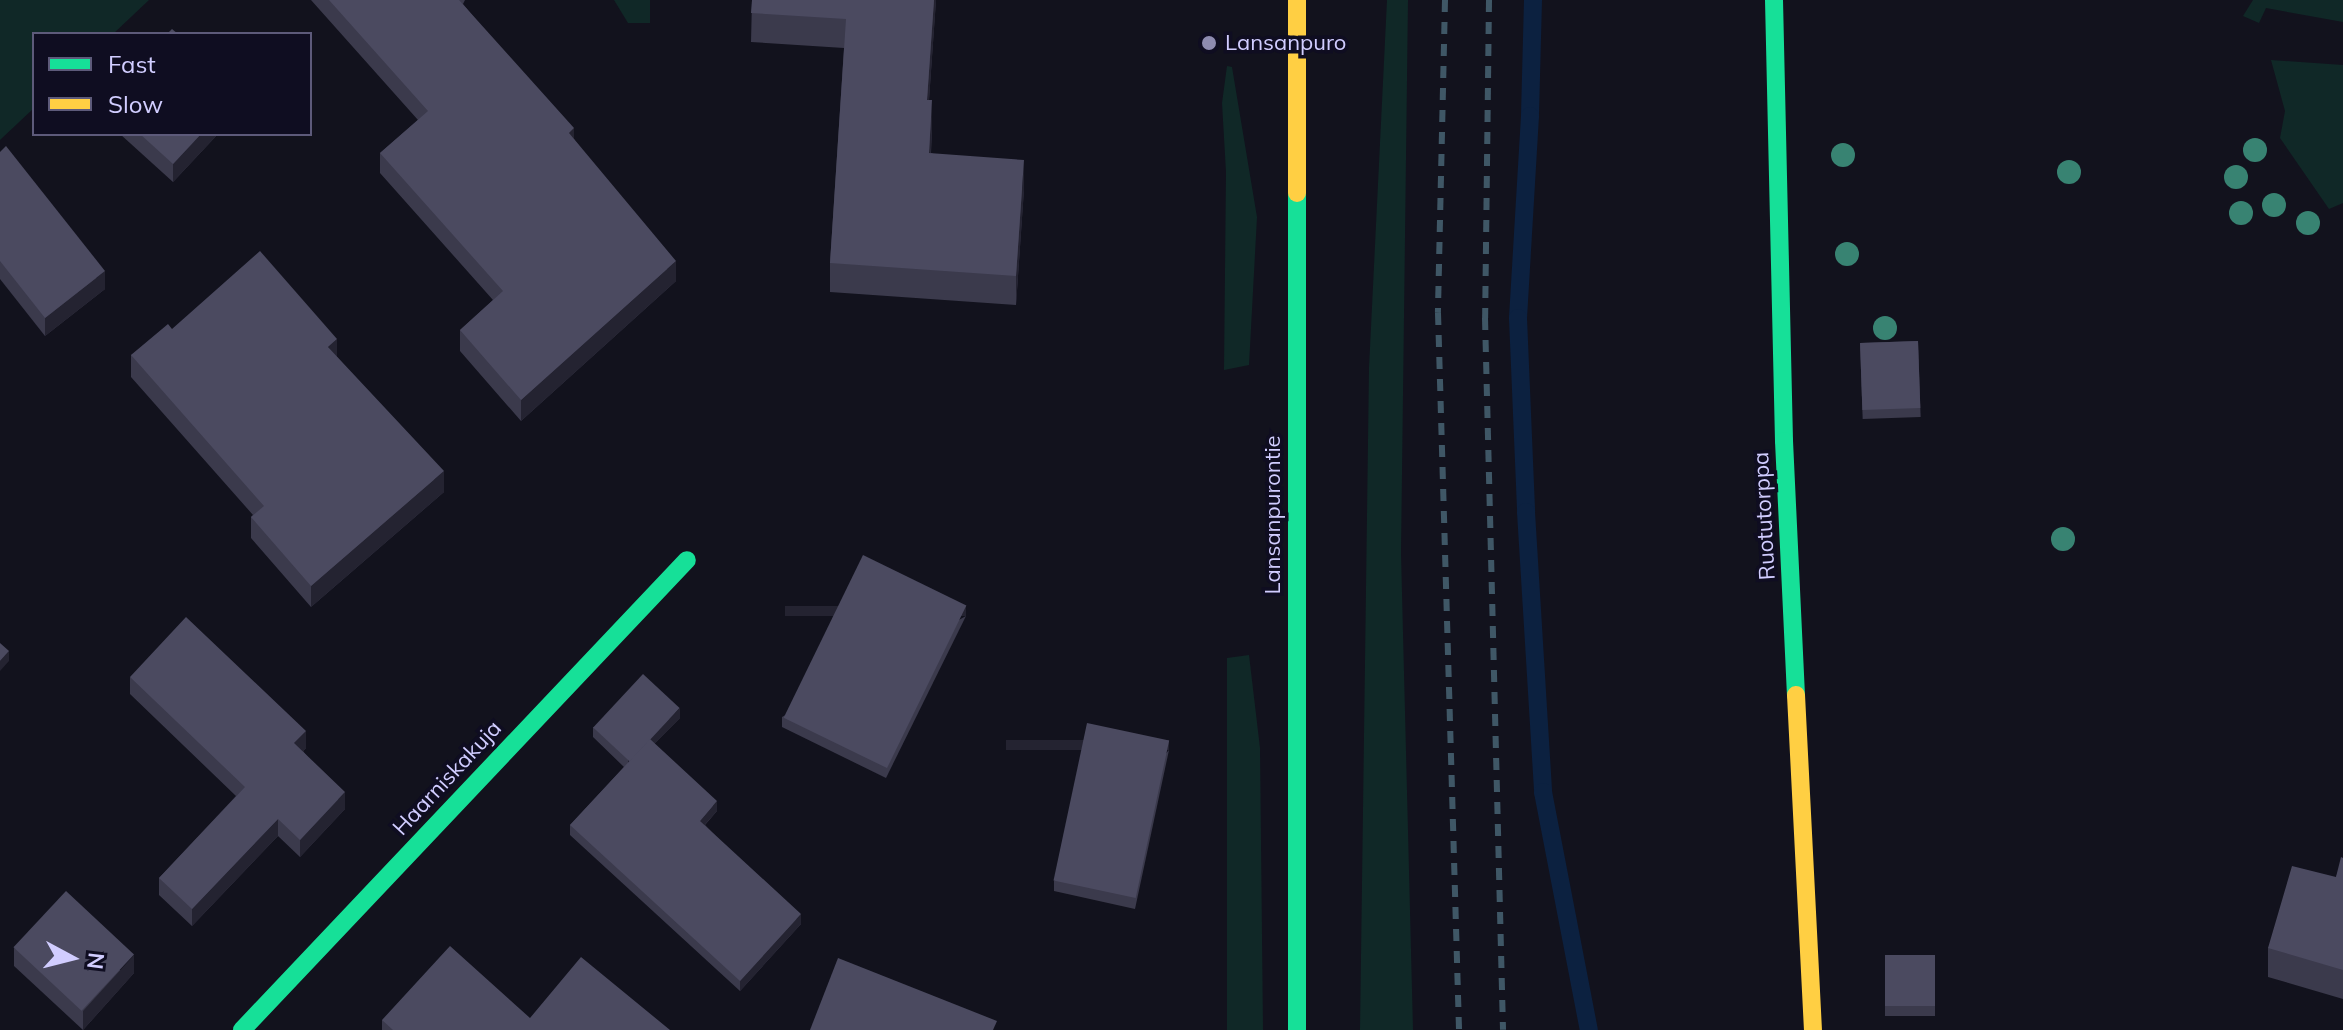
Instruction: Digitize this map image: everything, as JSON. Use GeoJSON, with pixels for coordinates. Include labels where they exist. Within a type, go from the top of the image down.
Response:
{"type":"FeatureCollection","features":[{"type":"Feature","properties":{"kind":"street","name":"Lansanpurontie"},"geometry":{"type":"LineString","coordinates":[[1297,0],[1297,1030]]}},
{"type":"Feature","properties":{"kind":"street","name":"Ruotutorppa"},"geometry":{"type":"LineString","coordinates":[[1774,0],[1784,441],[1813,1030]]}},
{"type":"Feature","properties":{"kind":"street","name":"Haarniskakuja"},"geometry":{"type":"LineString","coordinates":[[242,1030],[687,560]]}},
{"type":"Feature","properties":{"kind":"green space"},"geometry":{"type":"Polygon","coordinates":[[[0,0],[149,0],[115,32],[32,32],[32,110],[0,140],[0,0]]]}},
{"type":"Feature","properties":{"kind":"green space"},"geometry":{"type":"Polygon","coordinates":[[[614,0],[650,0],[650,23],[628,23],[614,0]]]}},
{"type":"Feature","properties":{"kind":"green space"},"geometry":{"type":"Polygon","coordinates":[[[1387,0],[1408,0],[1401,553],[1413,1030],[1360,1030],[1369,368],[1387,0]]]}},
{"type":"Feature","properties":{"kind":"green space"},"geometry":{"type":"Polygon","coordinates":[[[2253,0],[2343,0],[2343,22],[2266,8],[2259,23],[2243,16],[2253,0]]]}},
{"type":"Feature","properties":{"kind":"green space"},"geometry":{"type":"Polygon","coordinates":[[[2271,60],[2343,65],[2343,203],[2329,209],[2280,138],[2285,111],[2271,60]]]}},
{"type":"Feature","properties":{"kind":"green space"},"geometry":{"type":"Polygon","coordinates":[[[1227,66],[1232,67],[1257,217],[1249,365],[1224,370],[1226,172],[1222,103],[1227,66]]]}},
{"type":"Feature","properties":{"kind":"green space"},"geometry":{"type":"Polygon","coordinates":[[[1249,655],[1260,748],[1263,1030],[1227,1030],[1227,658],[1249,655]]]}},
{"type":"Feature","properties":{"kind":"building"},"geometry":{"type":"Polygon","coordinates":[[[329,0],[459,0],[574,128],[569,133],[676,261],[521,400],[460,330],[503,291],[380,153],[428,111],[329,0]]]}},
{"type":"Feature","properties":{"kind":"building"},"geometry":{"type":"Polygon","coordinates":[[[752,0],[934,0],[927,100],[932,100],[929,153],[1024,160],[1016,276],[830,263],[846,19],[751,13],[752,0]]]}},
{"type":"Feature","properties":{"kind":"building"},"geometry":{"type":"Polygon","coordinates":[[[142,136],[199,136],[173,164],[142,136]]]}},
{"type":"Feature","properties":{"kind":"building"},"geometry":{"type":"Polygon","coordinates":[[[6,146],[105,271],[45,318],[0,261],[0,152],[6,146]]]}},
{"type":"Feature","properties":{"kind":"building"},"geometry":{"type":"Polygon","coordinates":[[[260,251],[337,339],[328,347],[444,471],[311,586],[251,517],[264,506],[131,355],[168,324],[172,329],[260,251]]]}},
{"type":"Feature","properties":{"kind":"building"},"geometry":{"type":"Polygon","coordinates":[[[1918,341],[1920,408],[1862,410],[1860,343],[1918,341]]]}},
{"type":"Feature","properties":{"kind":"building"},"geometry":{"type":"Polygon","coordinates":[[[863,555],[966,605],[887,768],[784,718],[863,555]]]}},
{"type":"Feature","properties":{"kind":"building"},"geometry":{"type":"Polygon","coordinates":[[[186,617],[306,731],[294,743],[345,792],[300,840],[278,819],[192,909],[159,878],[245,787],[130,677],[186,617]]]}},
{"type":"Feature","properties":{"kind":"building"},"geometry":{"type":"Polygon","coordinates":[[[0,643],[9,651],[0,661],[0,643]]]}},
{"type":"Feature","properties":{"kind":"building"},"geometry":{"type":"Polygon","coordinates":[[[643,674],[680,708],[630,761],[593,727],[643,674]]]}},
{"type":"Feature","properties":{"kind":"building"},"geometry":{"type":"Polygon","coordinates":[[[1087,723],[1169,740],[1136,898],[1054,880],[1087,723]]]}},
{"type":"Feature","properties":{"kind":"building"},"geometry":{"type":"Polygon","coordinates":[[[650,739],[717,801],[700,821],[801,914],[740,981],[570,825],[650,739]]]}},
{"type":"Feature","properties":{"kind":"building"},"geometry":{"type":"Polygon","coordinates":[[[2341,857],[2343,970],[2268,948],[2292,866],[2336,877],[2341,857]]]}},
{"type":"Feature","properties":{"kind":"building"},"geometry":{"type":"Polygon","coordinates":[[[66,891],[134,954],[82,1011],[13,947],[66,891]]]}},
{"type":"Feature","properties":{"kind":"building"},"geometry":{"type":"Polygon","coordinates":[[[450,946],[530,1018],[581,957],[670,1030],[393,1030],[382,1020],[450,946]]]}},
{"type":"Feature","properties":{"kind":"building"},"geometry":{"type":"Polygon","coordinates":[[[1885,955],[1935,955],[1935,1006],[1885,1006],[1885,955]]]}},
{"type":"Feature","properties":{"kind":"building"},"geometry":{"type":"Polygon","coordinates":[[[838,958],[997,1021],[993,1030],[810,1030],[838,958]]]}},
{"type":"Feature","properties":{"kind":"waterway"},"geometry":{"type":"LineString","coordinates":[[1533,0],[1530,116],[1518,318],[1526,512],[1543,792],[1589,1030]]}},
{"type":"Feature","properties":{"kind":"railway"},"geometry":{"type":"LineString","coordinates":[[1445,0],[1438,313],[1459,1030]]}},
{"type":"Feature","properties":{"kind":"railway"},"geometry":{"type":"LineString","coordinates":[[1489,0],[1485,318],[1503,1030]]}},
{"type":"Feature","properties":{"kind":"traffic: fast"},"geometry":{"type":"LineString","coordinates":[[1774,0],[1784,441],[1796,695]]}},
{"type":"Feature","properties":{"kind":"traffic: fast"},"geometry":{"type":"LineString","coordinates":[[1297,193],[1297,1030]]}},
{"type":"Feature","properties":{"kind":"traffic: fast"},"geometry":{"type":"LineString","coordinates":[[242,1030],[687,560]]}},
{"type":"Feature","properties":{"kind":"traffic: slow"},"geometry":{"type":"LineString","coordinates":[[1297,0],[1297,193]]}},
{"type":"Feature","properties":{"kind":"traffic: slow"},"geometry":{"type":"LineString","coordinates":[[1796,695],[1813,1030]]}},
{"type":"Feature","properties":{"kind":"place","name":"Lansanpuro"},"geometry":{"type":"Point","coordinates":[1209,43]}}]}
